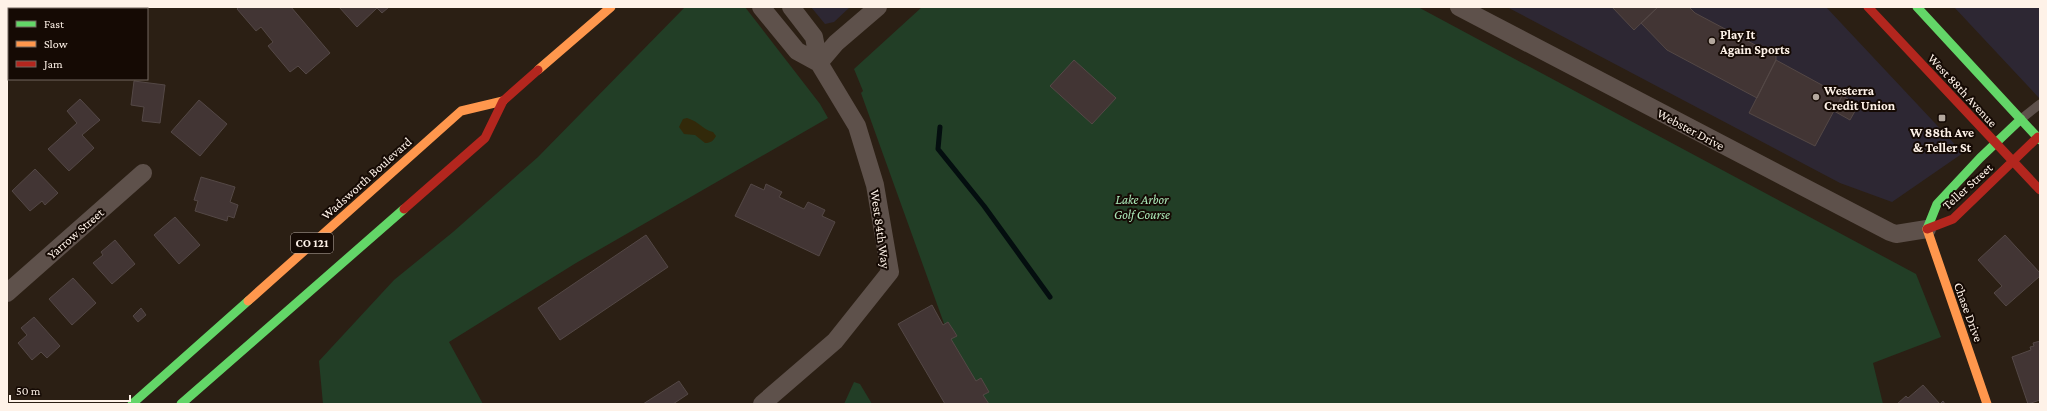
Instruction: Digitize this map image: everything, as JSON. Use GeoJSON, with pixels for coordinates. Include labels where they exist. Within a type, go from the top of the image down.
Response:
{"type":"FeatureCollection","features":[{"type":"Feature","properties":{"kind":"main road","name":"Wadsworth Boulevard"},"geometry":{"type":"LineString","coordinates":[[181,404],[485,138],[503,101],[611,7]]}},
{"type":"Feature","properties":{"kind":"main road","name":"West 88th Avenue"},"geometry":{"type":"LineString","coordinates":[[1868,7],[1995,144],[2040,190]]}},
{"type":"Feature","properties":{"kind":"main road","name":"West 88th Avenue"},"geometry":{"type":"LineString","coordinates":[[1917,7],[2039,137]]}},
{"type":"Feature","properties":{"kind":"main road","name":"Wadsworth Boulevard"},"geometry":{"type":"LineString","coordinates":[[132,404],[461,111],[503,101]]}},
{"type":"Feature","properties":{"kind":"main road","name":"Teller Street"},"geometry":{"type":"LineString","coordinates":[[1927,229],[1937,204],[2021,119]]}},
{"type":"Feature","properties":{"kind":"main road","name":"Teller Street"},"geometry":{"type":"LineString","coordinates":[[1927,229],[1952,219],[2039,137]]}},
{"type":"Feature","properties":{"kind":"main road","name":"Chase Drive"},"geometry":{"type":"LineString","coordinates":[[1927,229],[1950,300],[1987,404]]}},
{"type":"Feature","properties":{"kind":"street"},"geometry":{"type":"LineString","coordinates":[[761,7],[797,51],[819,63],[836,43],[878,7]]}},
{"type":"Feature","properties":{"kind":"street","name":"West 84th Way"},"geometry":{"type":"LineString","coordinates":[[762,404],[835,341],[890,272],[875,186],[857,126],[819,63],[814,36],[790,7]]}},
{"type":"Feature","properties":{"kind":"street","name":"Webster Drive"},"geometry":{"type":"LineString","coordinates":[[1459,7],[1890,232],[1896,234],[1927,229]]}},
{"type":"Feature","properties":{"kind":"street","name":"Yarrow Street"},"geometry":{"type":"LineString","coordinates":[[7,293],[143,173]]}},
{"type":"Feature","properties":{"kind":"lane"},"geometry":{"type":"LineString","coordinates":[[2021,119],[2040,104]]}},
{"type":"Feature","properties":{"kind":"shaded area"},"geometry":{"type":"Polygon","coordinates":[[[811,7],[850,7],[834,22],[825,24],[811,7]]]}},
{"type":"Feature","properties":{"kind":"shaded area"},"geometry":{"type":"Polygon","coordinates":[[[1507,7],[1826,7],[1963,153],[1892,202],[1840,183],[1507,7]]]}},
{"type":"Feature","properties":{"kind":"shaded area"},"geometry":{"type":"Polygon","coordinates":[[[1954,7],[2040,7],[2040,99],[1954,7]]]}},
{"type":"Feature","properties":{"kind":"green space"},"geometry":{"type":"Polygon","coordinates":[[[685,7],[745,7],[820,104],[828,118],[576,263],[449,342],[483,404],[323,404],[319,361],[394,280],[453,232],[538,157],[685,7]]]}},
{"type":"Feature","properties":{"kind":"green space","name":"Lake Arbor Golf Course"},"geometry":{"type":"Polygon","coordinates":[[[922,7],[1418,7],[1916,274],[1941,337],[1873,363],[1883,404],[973,404],[861,93],[863,91],[854,69],[922,7]]]}},
{"type":"Feature","properties":{"kind":"green space"},"geometry":{"type":"Polygon","coordinates":[[[854,382],[860,384],[872,404],[844,404],[854,382]]]}},
{"type":"Feature","properties":{"kind":"sand"},"geometry":{"type":"Polygon","coordinates":[[[687,118],[713,132],[716,136],[714,139],[705,143],[695,135],[684,134],[679,127],[683,119],[687,118]]]}},
{"type":"Feature","properties":{"kind":"building"},"geometry":{"type":"Polygon","coordinates":[[[239,7],[291,7],[330,53],[306,74],[298,66],[290,72],[268,46],[273,42],[261,27],[256,31],[237,9],[239,7]]]}},
{"type":"Feature","properties":{"kind":"building"},"geometry":{"type":"Polygon","coordinates":[[[339,7],[389,7],[382,13],[377,8],[357,27],[339,7]]]}},
{"type":"Feature","properties":{"kind":"building"},"geometry":{"type":"Polygon","coordinates":[[[1612,7],[1658,7],[1634,30],[1612,7]]]}},
{"type":"Feature","properties":{"kind":"building"},"geometry":{"type":"Polygon","coordinates":[[[1658,7],[1689,7],[1695,13],[1776,56],[1776,60],[1757,98],[1667,50],[1641,23],[1658,7]]]}},
{"type":"Feature","properties":{"kind":"building"},"geometry":{"type":"Polygon","coordinates":[[[1074,60],[1116,98],[1092,124],[1050,86],[1074,60]]]}},
{"type":"Feature","properties":{"kind":"building"},"geometry":{"type":"Polygon","coordinates":[[[1776,60],[1842,96],[1815,146],[1749,113],[1776,60]]]}},
{"type":"Feature","properties":{"kind":"building"},"geometry":{"type":"Polygon","coordinates":[[[134,81],[165,85],[160,123],[142,121],[144,107],[131,105],[134,81]]]}},
{"type":"Feature","properties":{"kind":"building"},"geometry":{"type":"Polygon","coordinates":[[[1842,96],[1859,104],[1850,120],[1834,111],[1842,96]]]}},
{"type":"Feature","properties":{"kind":"building"},"geometry":{"type":"Polygon","coordinates":[[[80,99],[100,120],[82,135],[94,148],[69,171],[48,149],[77,123],[67,111],[80,99]]]}},
{"type":"Feature","properties":{"kind":"building"},"geometry":{"type":"Polygon","coordinates":[[[199,100],[227,124],[200,156],[171,132],[199,100]]]}},
{"type":"Feature","properties":{"kind":"building"},"geometry":{"type":"Polygon","coordinates":[[[35,169],[58,193],[45,205],[42,201],[30,211],[12,191],[35,169]]]}},
{"type":"Feature","properties":{"kind":"building"},"geometry":{"type":"Polygon","coordinates":[[[201,177],[235,187],[230,202],[238,205],[234,218],[228,216],[227,221],[195,211],[198,201],[194,200],[201,177]]]}},
{"type":"Feature","properties":{"kind":"building"},"geometry":{"type":"Polygon","coordinates":[[[751,184],[764,190],[766,184],[782,192],[779,197],[804,209],[808,202],[825,210],[822,216],[835,222],[819,256],[735,216],[751,184]]]}},
{"type":"Feature","properties":{"kind":"building"},"geometry":{"type":"Polygon","coordinates":[[[175,217],[200,245],[179,264],[154,235],[175,217]]]}},
{"type":"Feature","properties":{"kind":"building"},"geometry":{"type":"Polygon","coordinates":[[[646,235],[668,267],[560,340],[538,308],[646,235]]]}},
{"type":"Feature","properties":{"kind":"building"},"geometry":{"type":"Polygon","coordinates":[[[2005,235],[2040,273],[2040,276],[2006,306],[1994,293],[2002,286],[1978,260],[2005,235]]]}},
{"type":"Feature","properties":{"kind":"building"},"geometry":{"type":"Polygon","coordinates":[[[115,240],[135,264],[112,284],[93,263],[103,255],[101,252],[115,240]]]}},
{"type":"Feature","properties":{"kind":"building"},"geometry":{"type":"Polygon","coordinates":[[[73,278],[96,303],[72,325],[49,299],[73,278]]]}},
{"type":"Feature","properties":{"kind":"building"},"geometry":{"type":"Polygon","coordinates":[[[932,305],[943,325],[948,322],[957,336],[951,339],[976,381],[981,378],[989,392],[983,395],[989,404],[945,404],[898,324],[932,305]]]}},
{"type":"Feature","properties":{"kind":"building"},"geometry":{"type":"Polygon","coordinates":[[[141,308],[146,315],[138,322],[133,316],[141,308]]]}},
{"type":"Feature","properties":{"kind":"building"},"geometry":{"type":"Polygon","coordinates":[[[34,317],[60,346],[47,358],[41,352],[32,360],[18,343],[27,335],[21,328],[34,317]]]}},
{"type":"Feature","properties":{"kind":"building"},"geometry":{"type":"Polygon","coordinates":[[[2040,341],[2040,400],[2028,404],[2012,357],[2031,350],[2030,347],[2034,346],[2033,343],[2040,341]]]}},
{"type":"Feature","properties":{"kind":"building"},"geometry":{"type":"Polygon","coordinates":[[[679,381],[688,394],[673,404],[643,404],[679,381]]]}},
{"type":"Feature","properties":{"kind":"building"},"geometry":{"type":"Polygon","coordinates":[[[1923,385],[1940,404],[1897,404],[1906,396],[1908,398],[1923,385]]]}},
{"type":"Feature","properties":{"kind":"waterway"},"geometry":{"type":"LineString","coordinates":[[940,127],[938,149],[984,206],[1050,297]]}},
{"type":"Feature","properties":{"kind":"traffic: fast"},"geometry":{"type":"LineString","coordinates":[[1917,7],[2040,140]]}},
{"type":"Feature","properties":{"kind":"traffic: fast"},"geometry":{"type":"LineString","coordinates":[[1927,229],[1937,204],[1980,158],[2021,119]]}},
{"type":"Feature","properties":{"kind":"traffic: fast"},"geometry":{"type":"LineString","coordinates":[[181,404],[404,209]]}},
{"type":"Feature","properties":{"kind":"traffic: fast"},"geometry":{"type":"LineString","coordinates":[[132,404],[248,301]]}},
{"type":"Feature","properties":{"kind":"traffic: slow"},"geometry":{"type":"LineString","coordinates":[[538,70],[611,7]]}},
{"type":"Feature","properties":{"kind":"traffic: slow"},"geometry":{"type":"LineString","coordinates":[[248,301],[461,111],[503,101]]}},
{"type":"Feature","properties":{"kind":"traffic: slow"},"geometry":{"type":"LineString","coordinates":[[1927,229],[1987,404]]}},
{"type":"Feature","properties":{"kind":"traffic: jam"},"geometry":{"type":"LineString","coordinates":[[1868,7],[2040,190]]}},
{"type":"Feature","properties":{"kind":"traffic: jam"},"geometry":{"type":"LineString","coordinates":[[404,209],[485,138],[503,101],[538,70]]}},
{"type":"Feature","properties":{"kind":"traffic: jam"},"geometry":{"type":"LineString","coordinates":[[1927,229],[1953,219],[2038,137]]}},
{"type":"Feature","properties":{"kind":"place","name":"Play It Again Sports"},"geometry":{"type":"Point","coordinates":[1712,41]}},
{"type":"Feature","properties":{"kind":"place","name":"Westerra Credit Union"},"geometry":{"type":"Point","coordinates":[1816,97]}},
{"type":"Feature","properties":{"kind":"place","name":"W 88th Ave & Teller St"},"geometry":{"type":"Point","coordinates":[1942,118]}}]}
